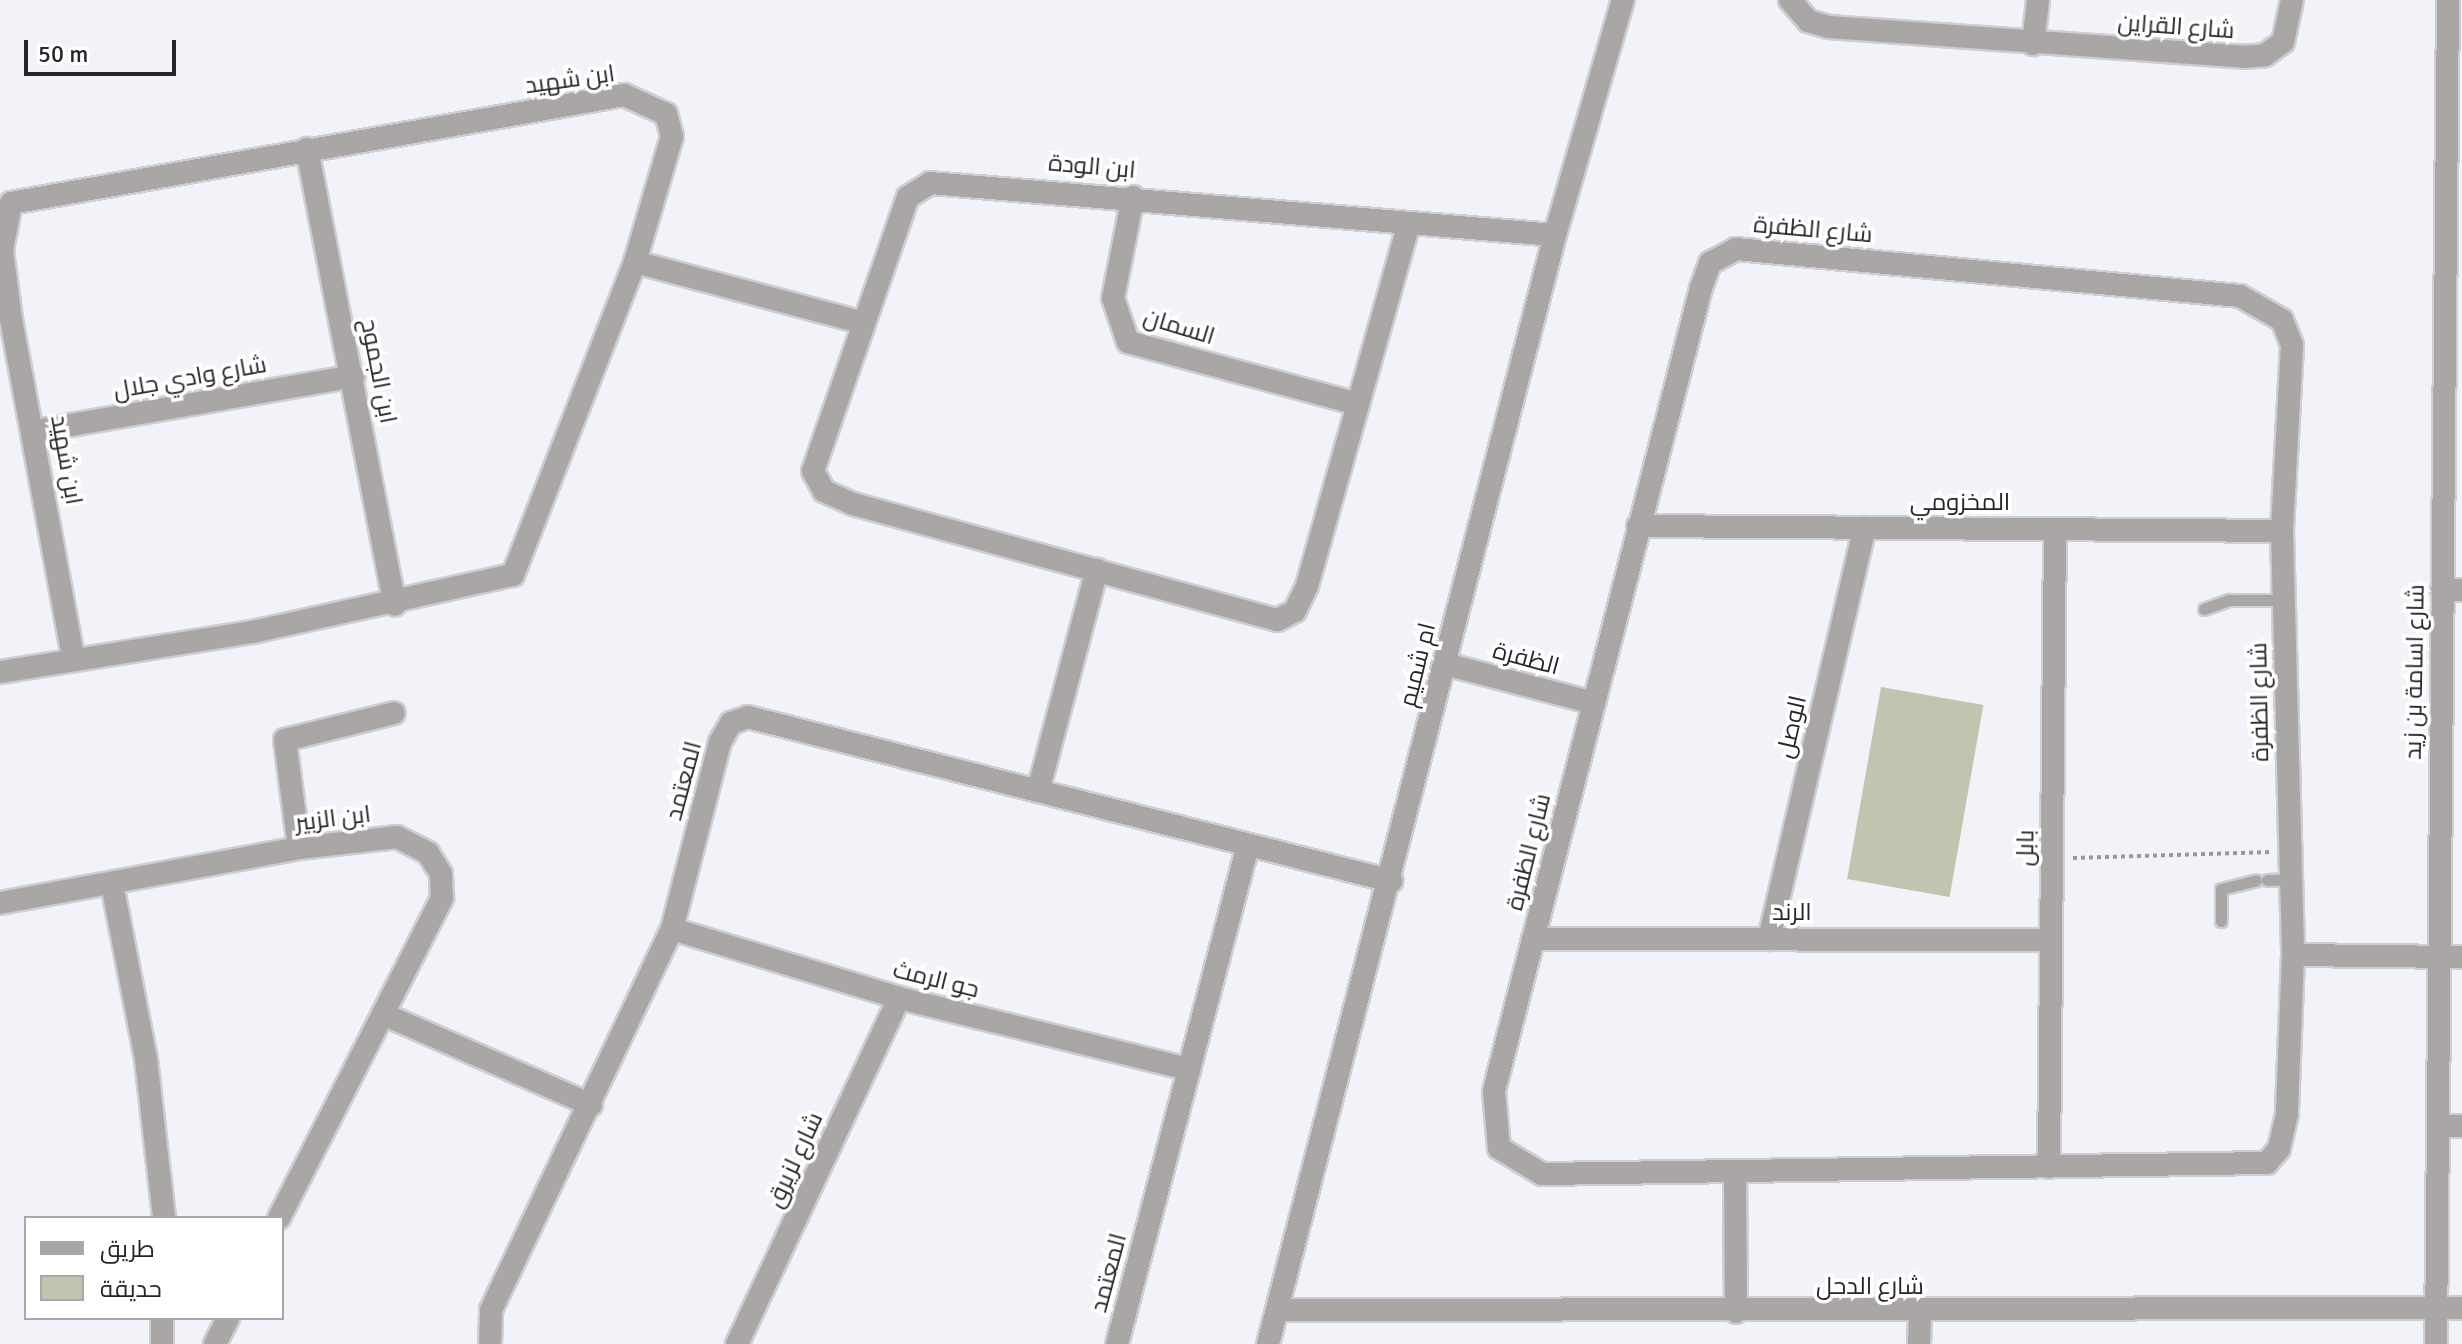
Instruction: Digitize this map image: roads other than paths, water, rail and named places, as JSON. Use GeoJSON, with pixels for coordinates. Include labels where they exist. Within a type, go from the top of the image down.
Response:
{"type":"FeatureCollection","features":[{"type":"Feature","properties":{"kind":"street","name":"شارع القراين"},"geometry":{"type":"LineString","coordinates":[[1790,0],[1808,21],[1829,27],[2033,44],[2265,55],[2283,42],[2292,0]]}},
{"type":"Feature","properties":{"kind":"street"},"geometry":{"type":"LineString","coordinates":[[2033,44],[2038,0]]}},
{"type":"Feature","properties":{"kind":"street","name":"شارع اسامة بن زيد"},"geometry":{"type":"LineString","coordinates":[[2436,1344],[2439,957],[2452,590],[2455,88],[2448,0]]}},
{"type":"Feature","properties":{"kind":"street","name":"ام شميم"},"geometry":{"type":"LineString","coordinates":[[1268,1344],[1618,1]]}},
{"type":"Feature","properties":{"kind":"street","name":"ابن شهيد"},"geometry":{"type":"LineString","coordinates":[[0,672],[73,657],[395,605],[513,575],[635,262],[672,136],[666,114],[624,95],[11,203],[2,250],[6,320],[36,431],[73,657]]}},
{"type":"Feature","properties":{"kind":"street","name":"ابن الجموح"},"geometry":{"type":"LineString","coordinates":[[307,149],[395,605]]}},
{"type":"Feature","properties":{"kind":"street","name":"ابن الودة"},"geometry":{"type":"LineString","coordinates":[[1409,223],[1295,611],[1277,620],[824,491],[813,471],[864,323],[917,188],[951,179],[1555,235]]}},
{"type":"Feature","properties":{"kind":"street","name":"السمان"},"geometry":{"type":"LineString","coordinates":[[1133,197],[1113,298],[1128,342],[1358,404]]}},
{"type":"Feature","properties":{"kind":"street","name":"شارع الظفرة"},"geometry":{"type":"LineString","coordinates":[[1736,249],[2240,296],[2267,306],[2292,345],[2282,531],[2293,955],[2287,1114],[2279,1149],[2267,1163],[1542,1174],[1506,1158],[1494,1130],[1494,1091],[1638,526],[1701,288],[1710,263],[1736,249]]}},
{"type":"Feature","properties":{"kind":"street"},"geometry":{"type":"LineString","coordinates":[[635,262],[864,323]]}},
{"type":"Feature","properties":{"kind":"street","name":"شارع وادي جلال"},"geometry":{"type":"LineString","coordinates":[[36,431],[353,376]]}},
{"type":"Feature","properties":{"kind":"street","name":"المخزومي"},"geometry":{"type":"LineString","coordinates":[[1638,526],[2282,531]]}},
{"type":"Feature","properties":{"kind":"street","name":"الوصل"},"geometry":{"type":"LineString","coordinates":[[1769,939],[1865,528]]}},
{"type":"Feature","properties":{"kind":"street","name":"بابل"},"geometry":{"type":"LineString","coordinates":[[2049,1167],[2055,529]]}},
{"type":"Feature","properties":{"kind":"street"},"geometry":{"type":"LineString","coordinates":[[1038,791],[1097,570]]}},
{"type":"Feature","properties":{"kind":"street","name":"الظفرة"},"geometry":{"type":"LineString","coordinates":[[1445,664],[1594,703]]}},
{"type":"Feature","properties":{"kind":"street"},"geometry":{"type":"LineString","coordinates":[[299,848],[285,740],[394,713]]}},
{"type":"Feature","properties":{"kind":"street","name":"المعتمد"},"geometry":{"type":"LineString","coordinates":[[490,1344],[491,1310],[672,929],[720,742],[731,723],[748,717],[1391,881]]}},
{"type":"Feature","properties":{"kind":"street","name":"ابن الزبير"},"geometry":{"type":"LineString","coordinates":[[0,903],[299,848],[397,837],[428,853],[441,874],[442,898],[280,1216]]}},
{"type":"Feature","properties":{"kind":"street","name":"المعتمد"},"geometry":{"type":"LineString","coordinates":[[1117,1344],[1248,845]]}},
{"type":"Feature","properties":{"kind":"street"},"geometry":{"type":"LineString","coordinates":[[112,884],[146,1059],[164,1216]]}},
{"type":"Feature","properties":{"kind":"street","name":"جو الرمث"},"geometry":{"type":"LineString","coordinates":[[672,929],[899,998],[1189,1069]]}},
{"type":"Feature","properties":{"kind":"street","name":"الرند"},"geometry":{"type":"LineString","coordinates":[[1533,939],[2051,940]]}},
{"type":"Feature","properties":{"kind":"street"},"geometry":{"type":"LineString","coordinates":[[2293,955],[2462,957]]}},
{"type":"Feature","properties":{"kind":"street","name":"شارع لزيرق"},"geometry":{"type":"LineString","coordinates":[[737,1344],[899,998]]}},
{"type":"Feature","properties":{"kind":"street"},"geometry":{"type":"LineString","coordinates":[[383,1014],[591,1105]]}},
{"type":"Feature","properties":{"kind":"street"},"geometry":{"type":"LineString","coordinates":[[2438,1126],[2462,1126]]}},
{"type":"Feature","properties":{"kind":"street"},"geometry":{"type":"LineString","coordinates":[[1735,1171],[1736,1312]]}},
{"type":"Feature","properties":{"kind":"street","name":"شارع الدحل"},"geometry":{"type":"LineString","coordinates":[[1277,1310],[1920,1314],[2462,1308]]}},
{"type":"Feature","properties":{"kind":"street"},"geometry":{"type":"LineString","coordinates":[[1919,1344],[1920,1314]]}},
{"type":"Feature","properties":{"kind":"street"},"geometry":{"type":"LineString","coordinates":[[162,1320],[162,1344]]}},
{"type":"Feature","properties":{"kind":"street"},"geometry":{"type":"LineString","coordinates":[[215,1344],[227,1320]]}},
{"type":"Feature","properties":{"kind":"lane"},"geometry":{"type":"LineString","coordinates":[[2204,609],[2229,600],[2284,600]]}},
{"type":"Feature","properties":{"kind":"lane"},"geometry":{"type":"LineString","coordinates":[[2221,921],[2221,889],[2262,880],[2291,879]]}}]}
